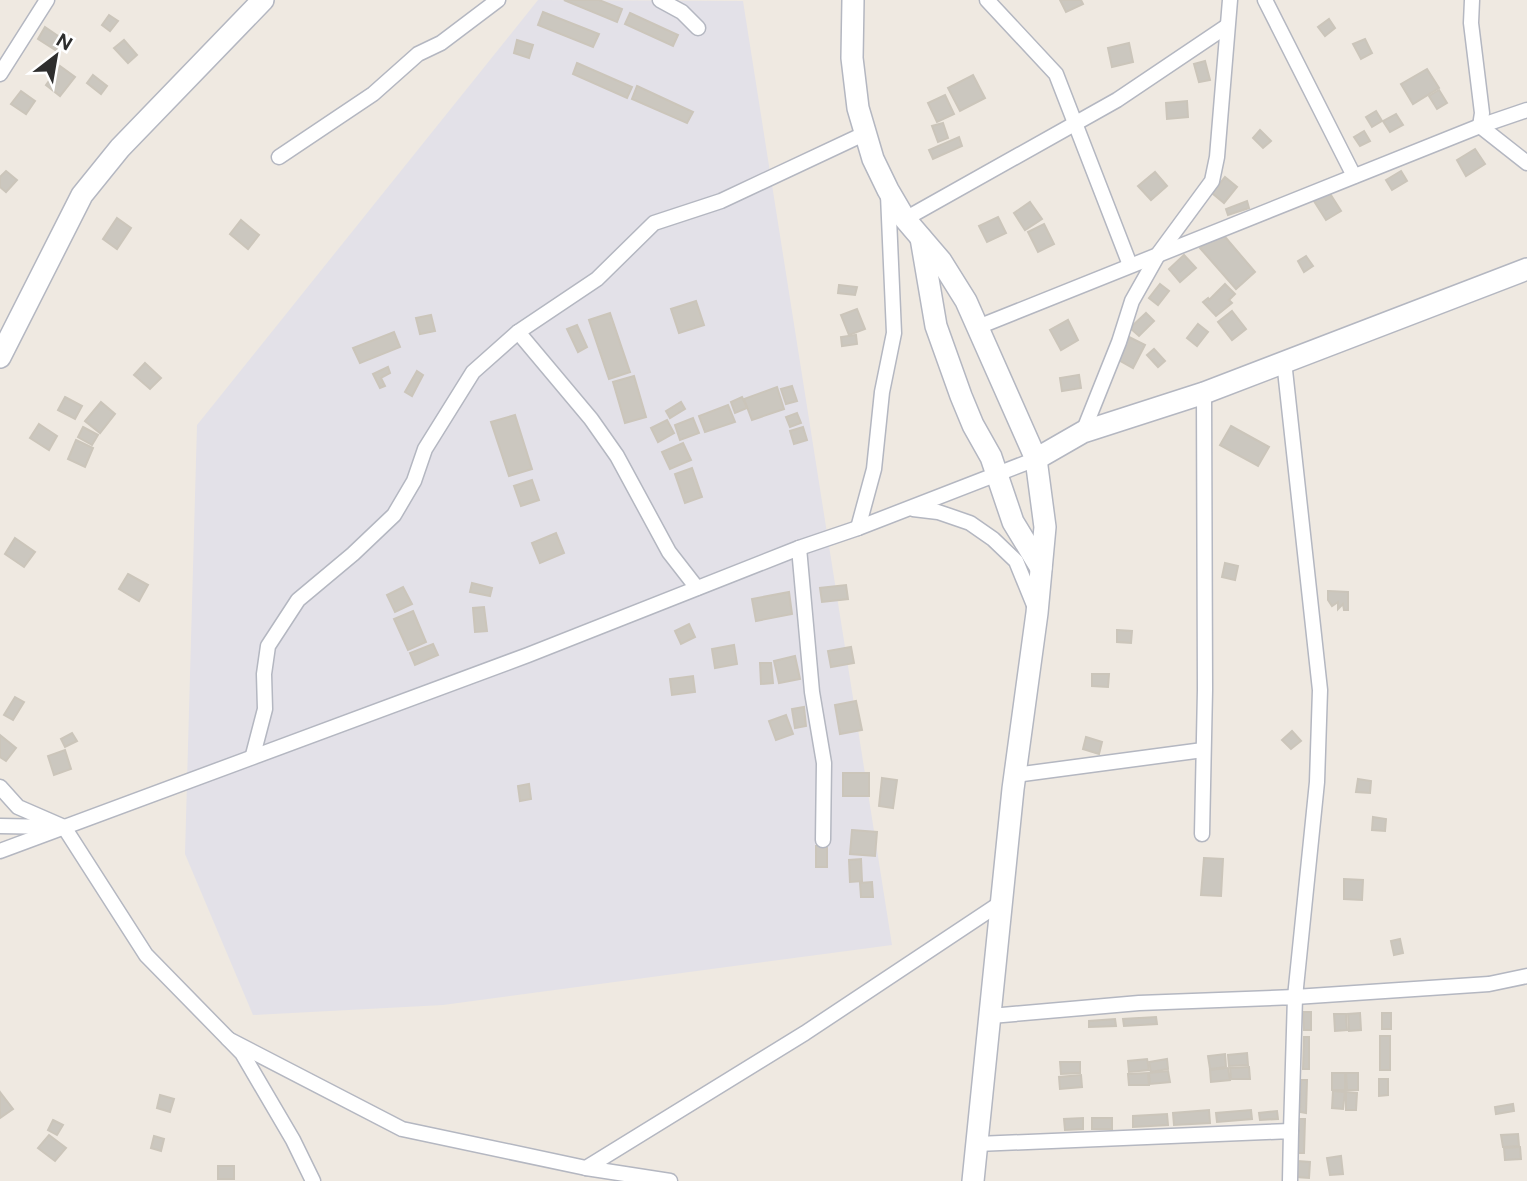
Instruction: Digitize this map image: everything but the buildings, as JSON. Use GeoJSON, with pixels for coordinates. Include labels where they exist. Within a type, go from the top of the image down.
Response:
{"type":"FeatureCollection","features":[{"type":"Feature","properties":{"kind":"street"},"geometry":{"type":"LineString","coordinates":[[0,74],[47,0]]}},
{"type":"Feature","properties":{"kind":"street"},"geometry":{"type":"LineString","coordinates":[[2,350],[82,195],[120,148],[264,0]]}},
{"type":"Feature","properties":{"kind":"street"},"geometry":{"type":"LineString","coordinates":[[279,157],[373,94],[418,54],[441,43],[498,0]]}},
{"type":"Feature","properties":{"kind":"street"},"geometry":{"type":"LineString","coordinates":[[660,0],[682,12],[698,28]]}},
{"type":"Feature","properties":{"kind":"street"},"geometry":{"type":"LineString","coordinates":[[853,0],[852,58],[858,108],[873,159],[905,219],[942,261],[966,301],[1036,459],[1045,527],[1037,614],[1015,775],[973,1181]]}},
{"type":"Feature","properties":{"kind":"street"},"geometry":{"type":"LineString","coordinates":[[987,0],[1056,74],[1130,265]]}},
{"type":"Feature","properties":{"kind":"street"},"geometry":{"type":"LineString","coordinates":[[1083,432],[1119,342],[1132,300],[1159,253],[1212,181],[1217,157],[1230,0]]}},
{"type":"Feature","properties":{"kind":"street"},"geometry":{"type":"LineString","coordinates":[[1265,0],[1354,176]]}},
{"type":"Feature","properties":{"kind":"street"},"geometry":{"type":"LineString","coordinates":[[1472,0],[1471,23],[1482,113],[1480,126]]}},
{"type":"Feature","properties":{"kind":"street"},"geometry":{"type":"LineString","coordinates":[[905,219],[1117,100],[1227,26]]}},
{"type":"Feature","properties":{"kind":"street"},"geometry":{"type":"LineString","coordinates":[[978,327],[1480,126],[1527,110]]}},
{"type":"Feature","properties":{"kind":"street"},"geometry":{"type":"LineString","coordinates":[[1480,126],[1527,163]]}},
{"type":"Feature","properties":{"kind":"street"},"geometry":{"type":"LineString","coordinates":[[253,755],[265,709],[264,674],[268,646],[298,600],[394,515],[414,481],[425,449],[473,372],[518,332],[597,279],[654,223],[722,201],[866,133]]}},
{"type":"Feature","properties":{"kind":"street"},"geometry":{"type":"LineString","coordinates":[[858,528],[874,469],[882,392],[894,333],[888,190]]}},
{"type":"Feature","properties":{"kind":"street"},"geometry":{"type":"LineString","coordinates":[[920,236],[936,326],[973,425],[991,457],[1013,522],[1041,568]]}},
{"type":"Feature","properties":{"kind":"street"},"geometry":{"type":"LineString","coordinates":[[0,851],[528,655],[799,548],[908,509],[1036,459],[1083,432],[1204,393],[1527,270]]}},
{"type":"Feature","properties":{"kind":"street"},"geometry":{"type":"LineString","coordinates":[[518,332],[617,456],[669,552],[697,588]]}},
{"type":"Feature","properties":{"kind":"street"},"geometry":{"type":"LineString","coordinates":[[1284,362],[1320,690],[1317,782],[1295,997],[1290,1181]]}},
{"type":"Feature","properties":{"kind":"street"},"geometry":{"type":"LineString","coordinates":[[1202,834],[1205,690],[1204,393]]}},
{"type":"Feature","properties":{"kind":"street"},"geometry":{"type":"LineString","coordinates":[[908,509],[938,512],[970,523],[993,539],[1016,561],[1037,614]]}},
{"type":"Feature","properties":{"kind":"street"},"geometry":{"type":"LineString","coordinates":[[799,548],[812,692],[824,763],[822,840]]}},
{"type":"Feature","properties":{"kind":"street"},"geometry":{"type":"LineString","coordinates":[[1015,775],[1203,750]]}},
{"type":"Feature","properties":{"kind":"street"},"geometry":{"type":"LineString","coordinates":[[0,787],[18,807],[64,827],[146,955],[242,1053],[293,1140],[313,1181]]}},
{"type":"Feature","properties":{"kind":"street"},"geometry":{"type":"LineString","coordinates":[[0,826],[64,827]]}},
{"type":"Feature","properties":{"kind":"street"},"geometry":{"type":"LineString","coordinates":[[586,1168],[805,1033],[1002,902]]}},
{"type":"Feature","properties":{"kind":"street"},"geometry":{"type":"LineString","coordinates":[[990,1016],[1139,1003],[1295,997],[1489,984],[1527,976]]}},
{"type":"Feature","properties":{"kind":"street"},"geometry":{"type":"LineString","coordinates":[[228,1039],[402,1129],[586,1168],[670,1181]]}},
{"type":"Feature","properties":{"kind":"street"},"geometry":{"type":"LineString","coordinates":[[977,1144],[1291,1130]]}},
{"type":"Feature","properties":{"kind":"shaded area"},"geometry":{"type":"Polygon","coordinates":[[[538,0],[743,1],[892,945],[443,1005],[253,1015],[185,854],[197,425],[538,0]]]}}]}
